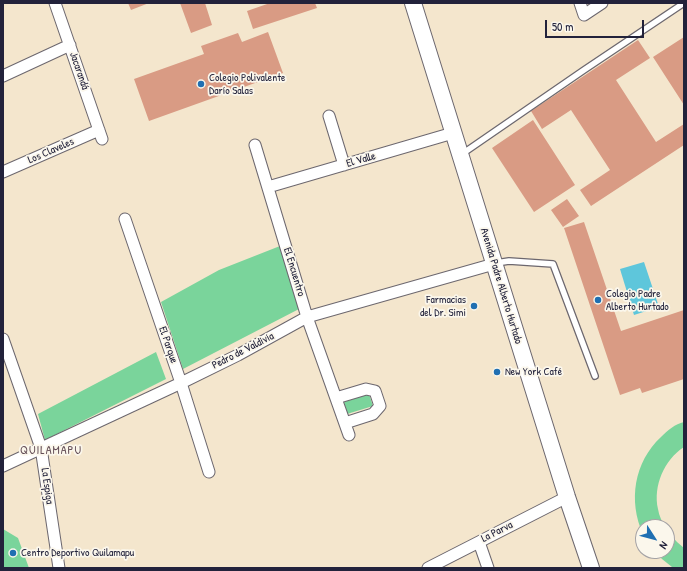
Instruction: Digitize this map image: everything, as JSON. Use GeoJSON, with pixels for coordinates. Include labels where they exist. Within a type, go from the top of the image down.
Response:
{"type":"FeatureCollection","features":[{"type":"Feature","properties":{"kind":"street","name":"Jacarandá"},"geometry":{"type":"LineString","coordinates":[[55,3],[101,134]]}},
{"type":"Feature","properties":{"kind":"street","name":"Avenida Padre Alberto Hurtado"},"geometry":{"type":"LineString","coordinates":[[413,3],[567,497],[591,568]]}},
{"type":"Feature","properties":{"kind":"street"},"geometry":{"type":"LineString","coordinates":[[580,3],[584,15],[602,3]]}},
{"type":"Feature","properties":{"kind":"street"},"geometry":{"type":"LineString","coordinates":[[3,76],[70,45]]}},
{"type":"Feature","properties":{"kind":"street"},"geometry":{"type":"LineString","coordinates":[[329,116],[344,165]]}},
{"type":"Feature","properties":{"kind":"street","name":"El Valle"},"geometry":{"type":"LineString","coordinates":[[268,187],[454,133]]}},
{"type":"Feature","properties":{"kind":"street","name":"Los Claveles"},"geometry":{"type":"LineString","coordinates":[[3,172],[101,134]]}},
{"type":"Feature","properties":{"kind":"street","name":"El Encuentro"},"geometry":{"type":"LineString","coordinates":[[255,145],[308,317],[349,435]]}},
{"type":"Feature","properties":{"kind":"street","name":"El Parque"},"geometry":{"type":"LineString","coordinates":[[124,219],[181,383],[209,472]]}},
{"type":"Feature","properties":{"kind":"street","name":"Pedro de Valdivia"},"geometry":{"type":"LineString","coordinates":[[3,466],[181,383],[238,355],[308,317],[494,264]]}},
{"type":"Feature","properties":{"kind":"street","name":"La Espiga"},"geometry":{"type":"LineString","coordinates":[[3,338],[41,448],[59,568]]}},
{"type":"Feature","properties":{"kind":"street"},"geometry":{"type":"LineString","coordinates":[[336,398],[366,389],[375,391],[380,406],[377,410],[373,414],[345,423]]}},
{"type":"Feature","properties":{"kind":"street","name":"La Parva"},"geometry":{"type":"LineString","coordinates":[[428,568],[567,497]]}},
{"type":"Feature","properties":{"kind":"street"},"geometry":{"type":"LineString","coordinates":[[479,542],[488,568]]}},
{"type":"Feature","properties":{"kind":"lane"},"geometry":{"type":"LineString","coordinates":[[460,156],[684,3]]}},
{"type":"Feature","properties":{"kind":"lane"},"geometry":{"type":"LineString","coordinates":[[494,264],[509,262],[553,264],[595,376]]}},
{"type":"Feature","properties":{"kind":"green space"},"geometry":{"type":"Polygon","coordinates":[[[280,246],[299,309],[183,369],[161,302],[219,270],[280,246]]]}},
{"type":"Feature","properties":{"kind":"green space"},"geometry":{"type":"Polygon","coordinates":[[[156,352],[166,379],[45,440],[38,414],[156,352]]]}},
{"type":"Feature","properties":{"kind":"green space"},"geometry":{"type":"Polygon","coordinates":[[[369,394],[373,406],[347,414],[344,402],[369,394]]]}},
{"type":"Feature","properties":{"kind":"green space"},"geometry":{"type":"Polygon","coordinates":[[[684,422],[684,447],[677,452],[666,466],[659,483],[657,500],[658,512],[661,519],[638,519],[635,495],[639,470],[652,447],[666,432],[684,422]]]}},
{"type":"Feature","properties":{"kind":"green space","name":"Centro Deportivo Quilamapu"},"geometry":{"type":"Polygon","coordinates":[[[3,529],[18,538],[29,568],[3,568],[3,529]]]}},
{"type":"Feature","properties":{"kind":"green space"},"geometry":{"type":"Polygon","coordinates":[[[675,540],[684,548],[684,568],[672,567],[662,559],[675,559],[675,540]]]}},
{"type":"Feature","properties":{"kind":"water"},"geometry":{"type":"Polygon","coordinates":[[[644,262],[659,307],[634,315],[620,269],[644,262]]]}},
{"type":"Feature","properties":{"kind":"building"},"geometry":{"type":"Polygon","coordinates":[[[128,3],[149,3],[131,10],[128,3]]]}},
{"type":"Feature","properties":{"kind":"building"},"geometry":{"type":"Polygon","coordinates":[[[180,3],[205,3],[212,25],[191,33],[180,3]]]}},
{"type":"Feature","properties":{"kind":"building"},"geometry":{"type":"Polygon","coordinates":[[[270,3],[315,3],[317,8],[253,29],[247,11],[270,3]]]}},
{"type":"Feature","properties":{"kind":"building"},"geometry":{"type":"Polygon","coordinates":[[[268,32],[283,73],[149,121],[134,79],[204,54],[201,46],[238,33],[242,42],[268,32]]]}},
{"type":"Feature","properties":{"kind":"building"},"geometry":{"type":"Polygon","coordinates":[[[684,37],[684,105],[653,57],[684,37]]]}},
{"type":"Feature","properties":{"kind":"building"},"geometry":{"type":"Polygon","coordinates":[[[638,40],[650,58],[616,80],[656,142],[684,124],[684,145],[591,206],[580,190],[610,170],[571,110],[542,129],[531,111],[638,40]]]}},
{"type":"Feature","properties":{"kind":"building"},"geometry":{"type":"Polygon","coordinates":[[[533,120],[575,185],[534,212],[492,148],[533,120]]]}},
{"type":"Feature","properties":{"kind":"building"},"geometry":{"type":"Polygon","coordinates":[[[567,199],[579,216],[563,227],[551,210],[567,199]]]}},
{"type":"Feature","properties":{"kind":"building"},"geometry":{"type":"Polygon","coordinates":[[[584,222],[621,331],[684,310],[684,379],[642,393],[640,388],[620,395],[564,228],[584,222]]]}},
{"type":"Feature","properties":{"kind":"place","name":"Colegio Polivalente Darío Salas"},"geometry":{"type":"Point","coordinates":[201,84]}},
{"type":"Feature","properties":{"kind":"place","name":"Colegio Padre Alberto Hurtado"},"geometry":{"type":"Point","coordinates":[598,300]}},
{"type":"Feature","properties":{"kind":"place","name":"Farmacias del Dr. Simi"},"geometry":{"type":"Point","coordinates":[474,306]}},
{"type":"Feature","properties":{"kind":"place","name":"New York Café"},"geometry":{"type":"Point","coordinates":[497,372]}},
{"type":"Feature","properties":{"kind":"place","name":"Centro Deportivo Quilamapu"},"geometry":{"type":"Point","coordinates":[13,553]}},
{"type":"Feature","properties":{"kind":"district","name":"QUILAMAPU"},"geometry":{"type":"Point","coordinates":[51,451]}}]}
